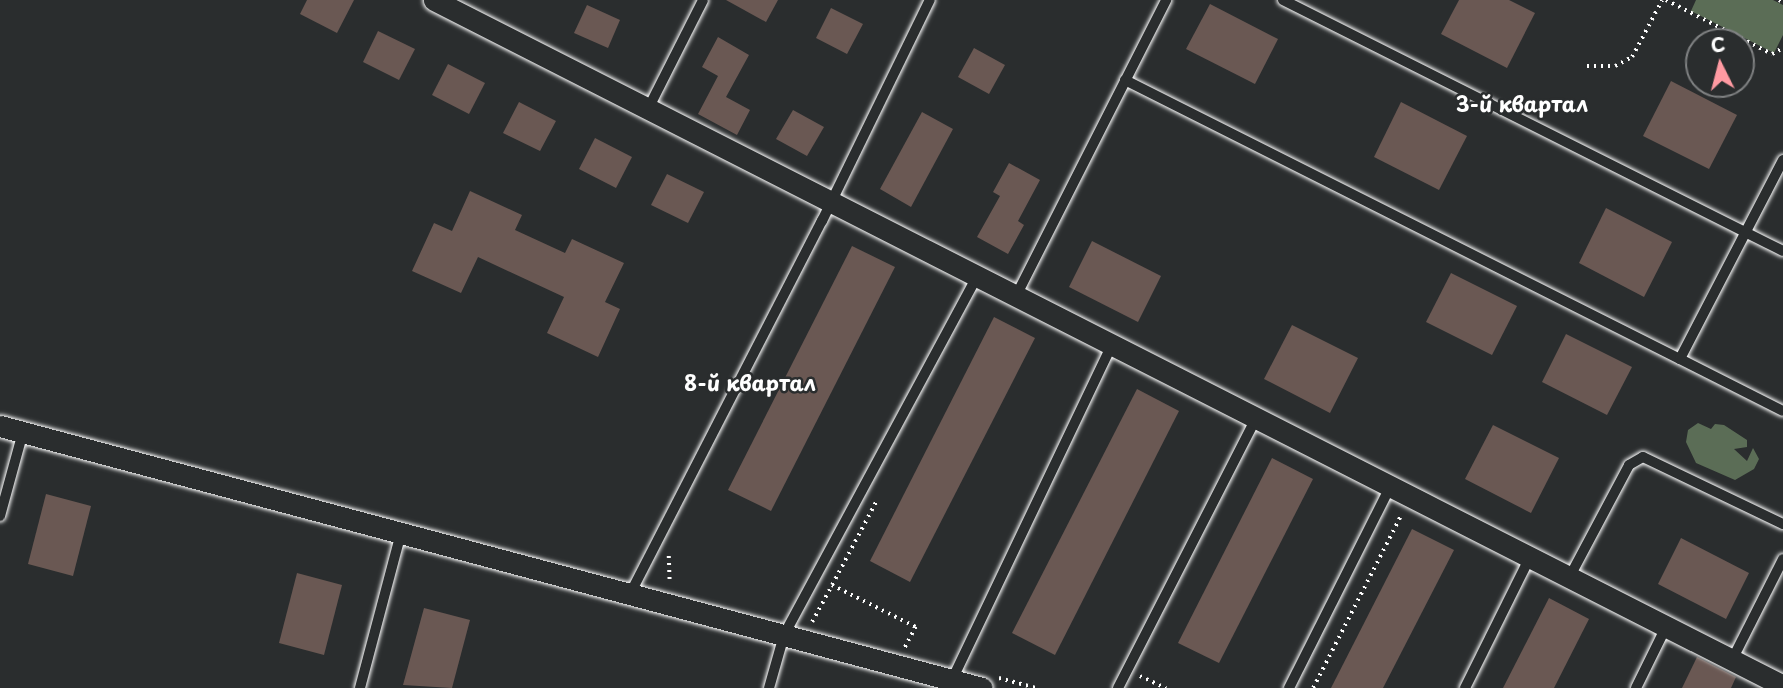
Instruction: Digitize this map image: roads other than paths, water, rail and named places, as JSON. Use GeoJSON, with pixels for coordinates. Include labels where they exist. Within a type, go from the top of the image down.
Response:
{"type":"FeatureCollection","features":[{"type":"Feature","properties":{"kind":"street"},"geometry":{"type":"LineString","coordinates":[[435,0],[1783,687]]}},
{"type":"Feature","properties":{"kind":"street"},"geometry":{"type":"LineString","coordinates":[[0,426],[666,604],[787,631],[952,680],[990,683]]}},
{"type":"Feature","properties":{"kind":"lane"},"geometry":{"type":"LineString","coordinates":[[648,109],[703,0]]}},
{"type":"Feature","properties":{"kind":"lane"},"geometry":{"type":"LineString","coordinates":[[629,594],[930,0]]}},
{"type":"Feature","properties":{"kind":"lane"},"geometry":{"type":"LineString","coordinates":[[1016,296],[1166,0]]}},
{"type":"Feature","properties":{"kind":"lane"},"geometry":{"type":"LineString","coordinates":[[1283,0],[1783,251]]}},
{"type":"Feature","properties":{"kind":"lane"},"geometry":{"type":"LineString","coordinates":[[1125,80],[1783,411]]}},
{"type":"Feature","properties":{"kind":"lane"},"geometry":{"type":"LineString","coordinates":[[1680,359],[1783,160]]}},
{"type":"Feature","properties":{"kind":"lane"},"geometry":{"type":"LineString","coordinates":[[769,688],[787,631],[977,276]]}},
{"type":"Feature","properties":{"kind":"lane"},"geometry":{"type":"LineString","coordinates":[[952,680],[1112,345]]}},
{"type":"Feature","properties":{"kind":"lane"},"geometry":{"type":"LineString","coordinates":[[1118,688],[1256,418]]}},
{"type":"Feature","properties":{"kind":"lane"},"geometry":{"type":"LineString","coordinates":[[0,516],[23,432]]}},
{"type":"Feature","properties":{"kind":"lane"},"geometry":{"type":"LineString","coordinates":[[1569,578],[1629,465],[1643,457],[1783,524]]}},
{"type":"Feature","properties":{"kind":"lane"},"geometry":{"type":"LineString","coordinates":[[1289,688],[1390,487]]}},
{"type":"Feature","properties":{"kind":"lane"},"geometry":{"type":"LineString","coordinates":[[359,688],[401,533]]}},
{"type":"Feature","properties":{"kind":"lane"},"geometry":{"type":"LineString","coordinates":[[1465,688],[1530,557]]}},
{"type":"Feature","properties":{"kind":"lane"},"geometry":{"type":"LineString","coordinates":[[1732,660],[1783,559]]}},
{"type":"Feature","properties":{"kind":"lane"},"geometry":{"type":"LineString","coordinates":[[1636,688],[1666,627]]}},
{"type":"Feature","properties":{"kind":"district","name":"3-й квартал"},"geometry":{"type":"Point","coordinates":[1522,103]}},
{"type":"Feature","properties":{"kind":"district","name":"8-й квартал"},"geometry":{"type":"Point","coordinates":[750,382]}}]}
